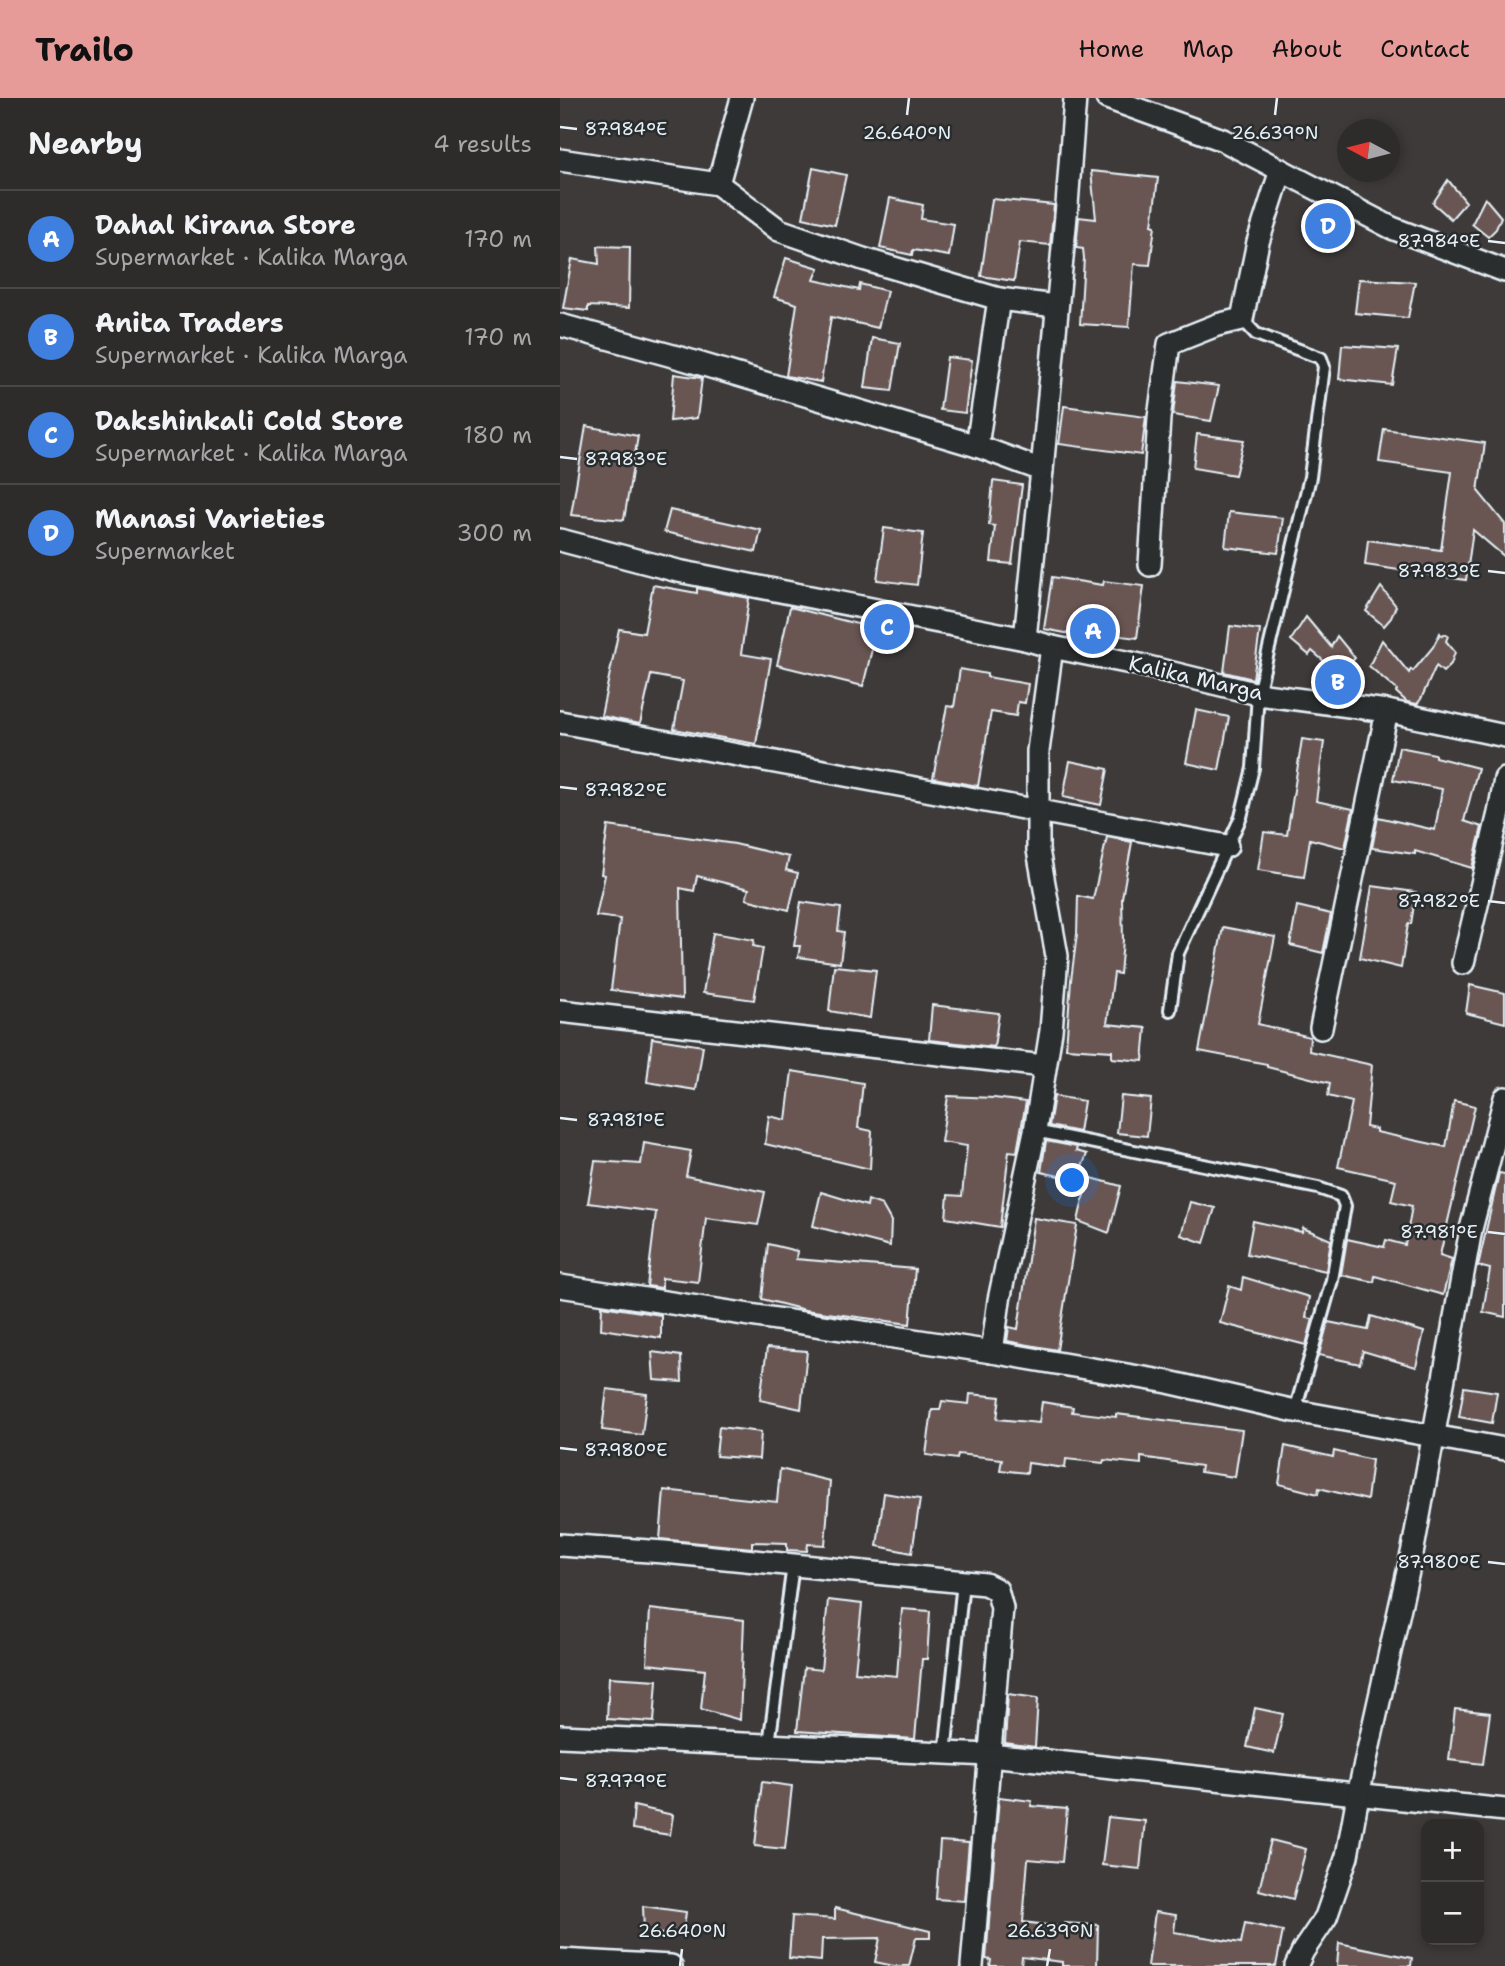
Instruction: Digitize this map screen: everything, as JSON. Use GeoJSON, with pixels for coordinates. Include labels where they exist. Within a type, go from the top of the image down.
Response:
{"type":"FeatureCollection","features":[{"type":"Feature","properties":{"kind":"street"},"geometry":{"type":"LineString","coordinates":[[718,184],[742,98]]}},
{"type":"Feature","properties":{"kind":"street"},"geometry":{"type":"LineString","coordinates":[[1025,639],[1075,98]]}},
{"type":"Feature","properties":{"kind":"street"},"geometry":{"type":"LineString","coordinates":[[1107,98],[1223,140],[1392,228],[1505,271]]}},
{"type":"Feature","properties":{"kind":"street"},"geometry":{"type":"LineString","coordinates":[[560,160],[718,184],[779,230],[863,259],[999,299],[1056,306]]}},
{"type":"Feature","properties":{"kind":"street"},"geometry":{"type":"LineString","coordinates":[[1150,565],[1159,418],[1169,344],[1216,325],[1242,319],[1258,242],[1281,170]]}},
{"type":"Feature","properties":{"kind":"street"},"geometry":{"type":"LineString","coordinates":[[977,446],[999,299]]}},
{"type":"Feature","properties":{"kind":"street"},"geometry":{"type":"LineString","coordinates":[[560,325],[977,446],[1042,470]]}},
{"type":"Feature","properties":{"kind":"street","name":"Kalika Marga"},"geometry":{"type":"LineString","coordinates":[[560,540],[678,571],[1025,639],[1258,694],[1387,712],[1505,736]]}},
{"type":"Feature","properties":{"kind":"street"},"geometry":{"type":"LineString","coordinates":[[992,1352],[999,1300],[1035,1131],[1051,1031],[1057,956],[1038,850],[1038,751],[1052,647]]}},
{"type":"Feature","properties":{"kind":"street"},"geometry":{"type":"LineString","coordinates":[[1321,1028],[1387,712]]}},
{"type":"Feature","properties":{"kind":"street"},"geometry":{"type":"LineString","coordinates":[[560,722],[1227,846]]}},
{"type":"Feature","properties":{"kind":"street"},"geometry":{"type":"LineString","coordinates":[[1463,963],[1505,779]]}},
{"type":"Feature","properties":{"kind":"street"},"geometry":{"type":"LineString","coordinates":[[560,1011],[1044,1066]]}},
{"type":"Feature","properties":{"kind":"street"},"geometry":{"type":"LineString","coordinates":[[1296,1966],[1326,1917],[1347,1856],[1413,1549],[1471,1229],[1505,1098]]}},
{"type":"Feature","properties":{"kind":"street"},"geometry":{"type":"LineString","coordinates":[[560,1286],[992,1352],[1168,1382],[1295,1411],[1505,1449]]}},
{"type":"Feature","properties":{"kind":"street"},"geometry":{"type":"LineString","coordinates":[[560,1545],[664,1552],[985,1584],[997,1590],[1002,1608],[972,1966]]}},
{"type":"Feature","properties":{"kind":"street"},"geometry":{"type":"LineString","coordinates":[[560,1736],[990,1755],[1505,1810]]}},
{"type":"Feature","properties":{"kind":"street"},"geometry":{"type":"LineString","coordinates":[[560,1960],[671,1966]]}},
{"type":"Feature","properties":{"kind":"lane"},"geometry":{"type":"LineString","coordinates":[[1170,1010],[1178,953],[1241,817],[1253,768],[1258,694],[1310,478],[1324,367],[1321,358],[1256,334],[1242,319]]}},
{"type":"Feature","properties":{"kind":"lane"},"geometry":{"type":"LineString","coordinates":[[1035,1131],[1318,1188],[1341,1196],[1345,1206],[1332,1280],[1295,1411]]}},
{"type":"Feature","properties":{"kind":"lane"},"geometry":{"type":"LineString","coordinates":[[769,1744],[793,1565]]}},
{"type":"Feature","properties":{"kind":"lane"},"geometry":{"type":"LineString","coordinates":[[945,1755],[963,1582]]}},
{"type":"Feature","properties":{"kind":"building"},"geometry":{"type":"Polygon","coordinates":[[[813,168],[846,175],[835,225],[803,218],[813,168]]]}},
{"type":"Feature","properties":{"kind":"building"},"geometry":{"type":"Polygon","coordinates":[[[1091,171],[1158,178],[1150,265],[1134,264],[1129,327],[1080,324],[1084,258],[1083,249],[1076,248],[1079,217],[1096,219],[1091,171]]]}},
{"type":"Feature","properties":{"kind":"building"},"geometry":{"type":"Polygon","coordinates":[[[1448,180],[1466,202],[1451,219],[1433,203],[1448,180]]]}},
{"type":"Feature","properties":{"kind":"building"},"geometry":{"type":"Polygon","coordinates":[[[890,198],[923,205],[921,219],[954,224],[949,256],[913,250],[912,255],[880,248],[890,198]]]}},
{"type":"Feature","properties":{"kind":"building"},"geometry":{"type":"Polygon","coordinates":[[[1485,198],[1501,217],[1496,229],[1488,237],[1472,224],[1485,198]]]}},
{"type":"Feature","properties":{"kind":"building"},"geometry":{"type":"Polygon","coordinates":[[[992,199],[1054,205],[1050,245],[1020,242],[1014,281],[981,276],[992,199]]]}},
{"type":"Feature","properties":{"kind":"building"},"geometry":{"type":"Polygon","coordinates":[[[598,246],[630,247],[629,308],[588,306],[588,311],[563,308],[572,259],[599,264],[598,246]]]}},
{"type":"Feature","properties":{"kind":"building"},"geometry":{"type":"Polygon","coordinates":[[[786,258],[819,268],[814,280],[859,290],[860,284],[887,291],[878,328],[831,317],[821,382],[786,376],[797,304],[774,297],[786,258]]]}},
{"type":"Feature","properties":{"kind":"building"},"geometry":{"type":"Polygon","coordinates":[[[1359,279],[1415,282],[1408,318],[1355,313],[1359,279]]]}},
{"type":"Feature","properties":{"kind":"building"},"geometry":{"type":"Polygon","coordinates":[[[872,338],[900,343],[892,391],[865,388],[872,338]]]}},
{"type":"Feature","properties":{"kind":"building"},"geometry":{"type":"Polygon","coordinates":[[[1342,345],[1398,349],[1392,385],[1339,379],[1342,345]]]}},
{"type":"Feature","properties":{"kind":"building"},"geometry":{"type":"Polygon","coordinates":[[[947,357],[972,360],[965,413],[940,410],[947,357]]]}},
{"type":"Feature","properties":{"kind":"building"},"geometry":{"type":"Polygon","coordinates":[[[674,374],[702,378],[697,418],[670,421],[674,374]]]}},
{"type":"Feature","properties":{"kind":"building"},"geometry":{"type":"Polygon","coordinates":[[[1177,381],[1219,386],[1211,421],[1173,415],[1177,381]]]}},
{"type":"Feature","properties":{"kind":"building"},"geometry":{"type":"Polygon","coordinates":[[[1064,406],[1146,417],[1141,455],[1059,444],[1064,406]]]}},
{"type":"Feature","properties":{"kind":"building"},"geometry":{"type":"Polygon","coordinates":[[[586,426],[638,436],[624,520],[571,515],[586,426]]]}},
{"type":"Feature","properties":{"kind":"building"},"geometry":{"type":"Polygon","coordinates":[[[1384,429],[1485,443],[1478,491],[1505,524],[1505,557],[1473,530],[1466,580],[1365,565],[1368,540],[1441,550],[1452,472],[1379,462],[1384,429]]]}},
{"type":"Feature","properties":{"kind":"building"},"geometry":{"type":"Polygon","coordinates":[[[1197,434],[1244,440],[1235,475],[1193,468],[1197,434]]]}},
{"type":"Feature","properties":{"kind":"building"},"geometry":{"type":"Polygon","coordinates":[[[993,481],[1022,485],[1012,564],[991,562],[995,526],[989,525],[993,481]]]}},
{"type":"Feature","properties":{"kind":"building"},"geometry":{"type":"Polygon","coordinates":[[[670,510],[761,530],[756,552],[664,532],[670,510]]]}},
{"type":"Feature","properties":{"kind":"building"},"geometry":{"type":"Polygon","coordinates":[[[1229,512],[1283,518],[1278,553],[1225,547],[1229,512]]]}},
{"type":"Feature","properties":{"kind":"building"},"geometry":{"type":"Polygon","coordinates":[[[884,528],[923,533],[917,585],[877,580],[884,528]]]}},
{"type":"Feature","properties":{"kind":"building"},"geometry":{"type":"Polygon","coordinates":[[[1052,577],[1103,585],[1104,581],[1144,586],[1137,638],[1072,630],[1071,634],[1044,629],[1052,577]]]}},
{"type":"Feature","properties":{"kind":"building"},"geometry":{"type":"Polygon","coordinates":[[[653,585],[697,593],[697,588],[749,598],[741,654],[771,659],[756,744],[674,729],[683,681],[651,675],[640,724],[601,716],[619,629],[644,633],[653,585]]]}},
{"type":"Feature","properties":{"kind":"building"},"geometry":{"type":"Polygon","coordinates":[[[1381,587],[1396,606],[1384,626],[1366,611],[1381,587]]]}},
{"type":"Feature","properties":{"kind":"building"},"geometry":{"type":"Polygon","coordinates":[[[790,607],[877,629],[863,686],[777,665],[790,607]]]}},
{"type":"Feature","properties":{"kind":"building"},"geometry":{"type":"Polygon","coordinates":[[[1306,617],[1331,647],[1337,636],[1355,658],[1347,667],[1353,673],[1346,680],[1312,651],[1309,655],[1291,640],[1306,617]]]}},
{"type":"Feature","properties":{"kind":"building"},"geometry":{"type":"Polygon","coordinates":[[[1230,626],[1260,630],[1253,679],[1224,672],[1230,626]]]}},
{"type":"Feature","properties":{"kind":"building"},"geometry":{"type":"Polygon","coordinates":[[[1440,633],[1442,636],[1448,636],[1446,641],[1455,652],[1451,664],[1443,672],[1436,666],[1417,704],[1407,702],[1369,666],[1382,640],[1409,673],[1433,647],[1440,633]]]}},
{"type":"Feature","properties":{"kind":"building"},"geometry":{"type":"Polygon","coordinates":[[[960,669],[1028,684],[1025,703],[1018,702],[1016,716],[991,712],[978,786],[933,778],[947,706],[954,707],[960,669]]]}},
{"type":"Feature","properties":{"kind":"building"},"geometry":{"type":"Polygon","coordinates":[[[1196,710],[1229,717],[1219,770],[1186,763],[1196,710]]]}},
{"type":"Feature","properties":{"kind":"building"},"geometry":{"type":"Polygon","coordinates":[[[1302,739],[1324,742],[1316,801],[1353,809],[1345,848],[1310,839],[1304,877],[1258,870],[1264,832],[1287,835],[1302,739]]]}},
{"type":"Feature","properties":{"kind":"building"},"geometry":{"type":"Polygon","coordinates":[[[1399,747],[1435,754],[1435,757],[1478,768],[1464,821],[1482,827],[1472,868],[1415,851],[1415,854],[1372,848],[1378,817],[1435,830],[1442,789],[1393,780],[1399,747]]]}},
{"type":"Feature","properties":{"kind":"building"},"geometry":{"type":"Polygon","coordinates":[[[1070,761],[1108,769],[1101,805],[1063,797],[1070,761]]]}},
{"type":"Feature","properties":{"kind":"building"},"geometry":{"type":"Polygon","coordinates":[[[608,826],[735,844],[789,857],[786,870],[798,873],[789,910],[746,899],[749,889],[697,876],[694,891],[680,888],[682,999],[611,990],[620,919],[596,916],[605,875],[601,874],[608,826]]]}},
{"type":"Feature","properties":{"kind":"building"},"geometry":{"type":"Polygon","coordinates":[[[1107,837],[1132,842],[1122,898],[1123,940],[1120,974],[1114,973],[1107,1024],[1146,1028],[1143,1061],[1112,1058],[1112,1051],[1066,1048],[1078,896],[1093,899],[1107,837]]]}},
{"type":"Feature","properties":{"kind":"building"},"geometry":{"type":"Polygon","coordinates":[[[1372,886],[1416,892],[1401,968],[1360,958],[1372,886]]]}},
{"type":"Feature","properties":{"kind":"building"},"geometry":{"type":"Polygon","coordinates":[[[801,902],[841,908],[838,931],[844,932],[840,963],[798,957],[800,946],[794,946],[801,902]]]}},
{"type":"Feature","properties":{"kind":"building"},"geometry":{"type":"Polygon","coordinates":[[[1297,906],[1331,914],[1323,953],[1290,945],[1297,906]]]}},
{"type":"Feature","properties":{"kind":"building"},"geometry":{"type":"Polygon","coordinates":[[[1223,927],[1275,937],[1258,1024],[1310,1037],[1309,1051],[1372,1065],[1366,1127],[1376,1129],[1376,1132],[1446,1147],[1454,1101],[1475,1106],[1440,1255],[1452,1259],[1443,1295],[1375,1276],[1374,1282],[1341,1275],[1347,1239],[1384,1247],[1386,1240],[1405,1245],[1412,1206],[1391,1201],[1396,1180],[1338,1167],[1352,1102],[1328,1096],[1330,1083],[1267,1067],[1267,1064],[1199,1051],[1223,927]]]}},
{"type":"Feature","properties":{"kind":"building"},"geometry":{"type":"Polygon","coordinates":[[[713,933],[754,940],[753,946],[763,948],[754,1000],[703,993],[713,933]]]}},
{"type":"Feature","properties":{"kind":"building"},"geometry":{"type":"Polygon","coordinates":[[[834,966],[876,970],[870,1018],[829,1011],[834,966]]]}},
{"type":"Feature","properties":{"kind":"building"},"geometry":{"type":"Polygon","coordinates":[[[1470,985],[1505,993],[1505,1023],[1466,1013],[1470,985]]]}},
{"type":"Feature","properties":{"kind":"building"},"geometry":{"type":"Polygon","coordinates":[[[932,1005],[999,1013],[994,1047],[929,1040],[932,1005]]]}},
{"type":"Feature","properties":{"kind":"building"},"geometry":{"type":"Polygon","coordinates":[[[652,1038],[703,1046],[696,1090],[647,1082],[652,1038]]]}},
{"type":"Feature","properties":{"kind":"building"},"geometry":{"type":"Polygon","coordinates":[[[792,1071],[863,1083],[858,1128],[872,1131],[870,1169],[765,1144],[769,1116],[786,1120],[792,1071]]]}},
{"type":"Feature","properties":{"kind":"building"},"geometry":{"type":"Polygon","coordinates":[[[948,1096],[1026,1102],[1017,1152],[1009,1151],[1000,1227],[946,1218],[948,1195],[962,1196],[967,1146],[941,1142],[948,1096]]]}},
{"type":"Feature","properties":{"kind":"building"},"geometry":{"type":"Polygon","coordinates":[[[1054,1096],[1084,1101],[1079,1132],[1049,1126],[1054,1096]]]}},
{"type":"Feature","properties":{"kind":"building"},"geometry":{"type":"Polygon","coordinates":[[[1121,1096],[1151,1099],[1147,1136],[1117,1133],[1121,1096]]]}},
{"type":"Feature","properties":{"kind":"building"},"geometry":{"type":"Polygon","coordinates":[[[1046,1141],[1077,1147],[1076,1151],[1087,1154],[1077,1180],[1041,1172],[1046,1141]]]}},
{"type":"Feature","properties":{"kind":"building"},"geometry":{"type":"Polygon","coordinates":[[[644,1143],[691,1151],[686,1176],[765,1192],[758,1225],[706,1218],[698,1282],[662,1278],[662,1288],[647,1286],[656,1212],[588,1203],[595,1161],[641,1164],[644,1143]]]}},
{"type":"Feature","properties":{"kind":"building"},"geometry":{"type":"Polygon","coordinates":[[[1499,1173],[1505,1174],[1505,1317],[1483,1312],[1490,1269],[1478,1266],[1499,1173]]]}},
{"type":"Feature","properties":{"kind":"building"},"geometry":{"type":"Polygon","coordinates":[[[1088,1177],[1121,1186],[1109,1233],[1078,1221],[1088,1177]]]}},
{"type":"Feature","properties":{"kind":"building"},"geometry":{"type":"Polygon","coordinates":[[[821,1192],[867,1206],[868,1200],[882,1205],[891,1221],[890,1246],[813,1226],[821,1192]]]}},
{"type":"Feature","properties":{"kind":"building"},"geometry":{"type":"Polygon","coordinates":[[[1190,1202],[1215,1208],[1204,1243],[1181,1235],[1190,1202]]]}},
{"type":"Feature","properties":{"kind":"building"},"geometry":{"type":"Polygon","coordinates":[[[1034,1218],[1077,1225],[1057,1350],[1007,1341],[1009,1327],[1018,1329],[1034,1218]]]}},
{"type":"Feature","properties":{"kind":"building"},"geometry":{"type":"Polygon","coordinates":[[[1253,1221],[1302,1232],[1303,1228],[1331,1240],[1326,1271],[1247,1254],[1253,1221]]]}},
{"type":"Feature","properties":{"kind":"building"},"geometry":{"type":"Polygon","coordinates":[[[768,1244],[797,1251],[796,1259],[915,1269],[910,1324],[805,1310],[762,1299],[768,1244]]]}},
{"type":"Feature","properties":{"kind":"building"},"geometry":{"type":"Polygon","coordinates":[[[1243,1277],[1309,1297],[1306,1318],[1313,1319],[1306,1345],[1220,1323],[1229,1286],[1241,1290],[1243,1277]]]}},
{"type":"Feature","properties":{"kind":"building"},"geometry":{"type":"Polygon","coordinates":[[[602,1306],[661,1315],[661,1338],[601,1329],[602,1306]]]}},
{"type":"Feature","properties":{"kind":"building"},"geometry":{"type":"Polygon","coordinates":[[[1371,1316],[1424,1332],[1416,1367],[1363,1351],[1360,1364],[1319,1355],[1328,1322],[1368,1330],[1371,1316]]]}},
{"type":"Feature","properties":{"kind":"building"},"geometry":{"type":"Polygon","coordinates":[[[767,1348],[807,1351],[801,1409],[760,1400],[767,1348]]]}},
{"type":"Feature","properties":{"kind":"building"},"geometry":{"type":"Polygon","coordinates":[[[652,1352],[681,1356],[682,1382],[654,1380],[652,1352]]]}},
{"type":"Feature","properties":{"kind":"building"},"geometry":{"type":"Polygon","coordinates":[[[1464,1387],[1497,1392],[1492,1423],[1459,1417],[1464,1387]]]}},
{"type":"Feature","properties":{"kind":"building"},"geometry":{"type":"Polygon","coordinates":[[[607,1389],[647,1394],[642,1435],[602,1430],[607,1389]]]}},
{"type":"Feature","properties":{"kind":"building"},"geometry":{"type":"Polygon","coordinates":[[[970,1394],[1000,1397],[997,1419],[1039,1423],[1042,1402],[1073,1407],[1072,1412],[1116,1417],[1116,1414],[1242,1430],[1235,1477],[1200,1472],[1201,1466],[1141,1457],[1141,1464],[1066,1459],[1065,1468],[1028,1463],[1027,1473],[1000,1470],[1002,1459],[958,1454],[957,1459],[926,1455],[932,1410],[940,1410],[942,1401],[969,1404],[970,1394]]]}},
{"type":"Feature","properties":{"kind":"building"},"geometry":{"type":"Polygon","coordinates":[[[719,1427],[761,1432],[759,1459],[716,1456],[719,1427]]]}},
{"type":"Feature","properties":{"kind":"building"},"geometry":{"type":"Polygon","coordinates":[[[1285,1446],[1333,1457],[1334,1451],[1372,1460],[1367,1500],[1319,1488],[1318,1494],[1279,1484],[1285,1446]]]}},
{"type":"Feature","properties":{"kind":"building"},"geometry":{"type":"Polygon","coordinates":[[[780,1469],[830,1481],[825,1545],[808,1544],[807,1551],[787,1550],[787,1543],[752,1542],[752,1548],[660,1539],[664,1490],[777,1502],[780,1469]]]}},
{"type":"Feature","properties":{"kind":"building"},"geometry":{"type":"Polygon","coordinates":[[[884,1493],[920,1499],[912,1553],[877,1546],[884,1493]]]}},
{"type":"Feature","properties":{"kind":"building"},"geometry":{"type":"Polygon","coordinates":[[[828,1600],[862,1604],[855,1672],[897,1676],[902,1609],[930,1611],[927,1659],[922,1659],[915,1739],[797,1731],[804,1668],[821,1670],[828,1600]]]}},
{"type":"Feature","properties":{"kind":"building"},"geometry":{"type":"Polygon","coordinates":[[[650,1609],[744,1620],[740,1720],[701,1709],[705,1670],[647,1664],[650,1609]]]}},
{"type":"Feature","properties":{"kind":"building"},"geometry":{"type":"Polygon","coordinates":[[[609,1677],[657,1680],[654,1722],[607,1719],[609,1677]]]}},
{"type":"Feature","properties":{"kind":"building"},"geometry":{"type":"Polygon","coordinates":[[[1008,1694],[1038,1698],[1035,1747],[1005,1743],[1008,1694]]]}},
{"type":"Feature","properties":{"kind":"building"},"geometry":{"type":"Polygon","coordinates":[[[1255,1708],[1283,1714],[1274,1753],[1247,1747],[1255,1708]]]}},
{"type":"Feature","properties":{"kind":"building"},"geometry":{"type":"Polygon","coordinates":[[[1455,1709],[1490,1713],[1483,1764],[1449,1760],[1455,1709]]]}},
{"type":"Feature","properties":{"kind":"building"},"geometry":{"type":"Polygon","coordinates":[[[762,1782],[792,1786],[785,1849],[755,1846],[762,1782]]]}},
{"type":"Feature","properties":{"kind":"building"},"geometry":{"type":"Polygon","coordinates":[[[999,1797],[1032,1801],[1031,1806],[1067,1809],[1062,1862],[1028,1859],[1023,1922],[1064,1927],[1064,1923],[1098,1925],[1097,1966],[1062,1966],[1062,1962],[1022,1957],[1021,1966],[990,1966],[991,1960],[986,1959],[999,1797]]]}},
{"type":"Feature","properties":{"kind":"building"},"geometry":{"type":"Polygon","coordinates":[[[634,1806],[673,1815],[670,1835],[632,1829],[634,1806]]]}},
{"type":"Feature","properties":{"kind":"building"},"geometry":{"type":"Polygon","coordinates":[[[1108,1817],[1145,1821],[1140,1869],[1102,1865],[1108,1817]]]}},
{"type":"Feature","properties":{"kind":"building"},"geometry":{"type":"Polygon","coordinates":[[[1271,1840],[1306,1849],[1293,1899],[1259,1890],[1271,1840]]]}},
{"type":"Feature","properties":{"kind":"building"},"geometry":{"type":"Polygon","coordinates":[[[940,1841],[969,1843],[964,1901],[936,1899],[940,1841]]]}},
{"type":"Feature","properties":{"kind":"building"},"geometry":{"type":"Polygon","coordinates":[[[643,1906],[686,1912],[683,1936],[644,1932],[643,1906]]]}},
{"type":"Feature","properties":{"kind":"building"},"geometry":{"type":"Polygon","coordinates":[[[835,1908],[930,1931],[930,1938],[916,1938],[909,1966],[875,1962],[880,1938],[822,1939],[821,1961],[789,1958],[792,1916],[835,1919],[835,1908]]]}},
{"type":"Feature","properties":{"kind":"building"},"geometry":{"type":"Polygon","coordinates":[[[1155,1912],[1176,1915],[1174,1932],[1241,1943],[1245,1923],[1283,1931],[1276,1966],[1148,1966],[1155,1912]]]}},
{"type":"Feature","properties":{"kind":"building"},"geometry":{"type":"Polygon","coordinates":[[[1339,1943],[1412,1958],[1411,1966],[1337,1966],[1339,1943]]]}},
{"type":"Feature","properties":{"kind":"place","name":"Manasi Varieties"},"geometry":{"type":"Point","coordinates":[1328,226]}},
{"type":"Feature","properties":{"kind":"place","name":"Dakshinkali Cold Store"},"geometry":{"type":"Point","coordinates":[887,627]}},
{"type":"Feature","properties":{"kind":"place","name":"Dahal Kirana Store"},"geometry":{"type":"Point","coordinates":[1093,631]}},
{"type":"Feature","properties":{"kind":"place","name":"Anita Traders"},"geometry":{"type":"Point","coordinates":[1338,682]}}]}
